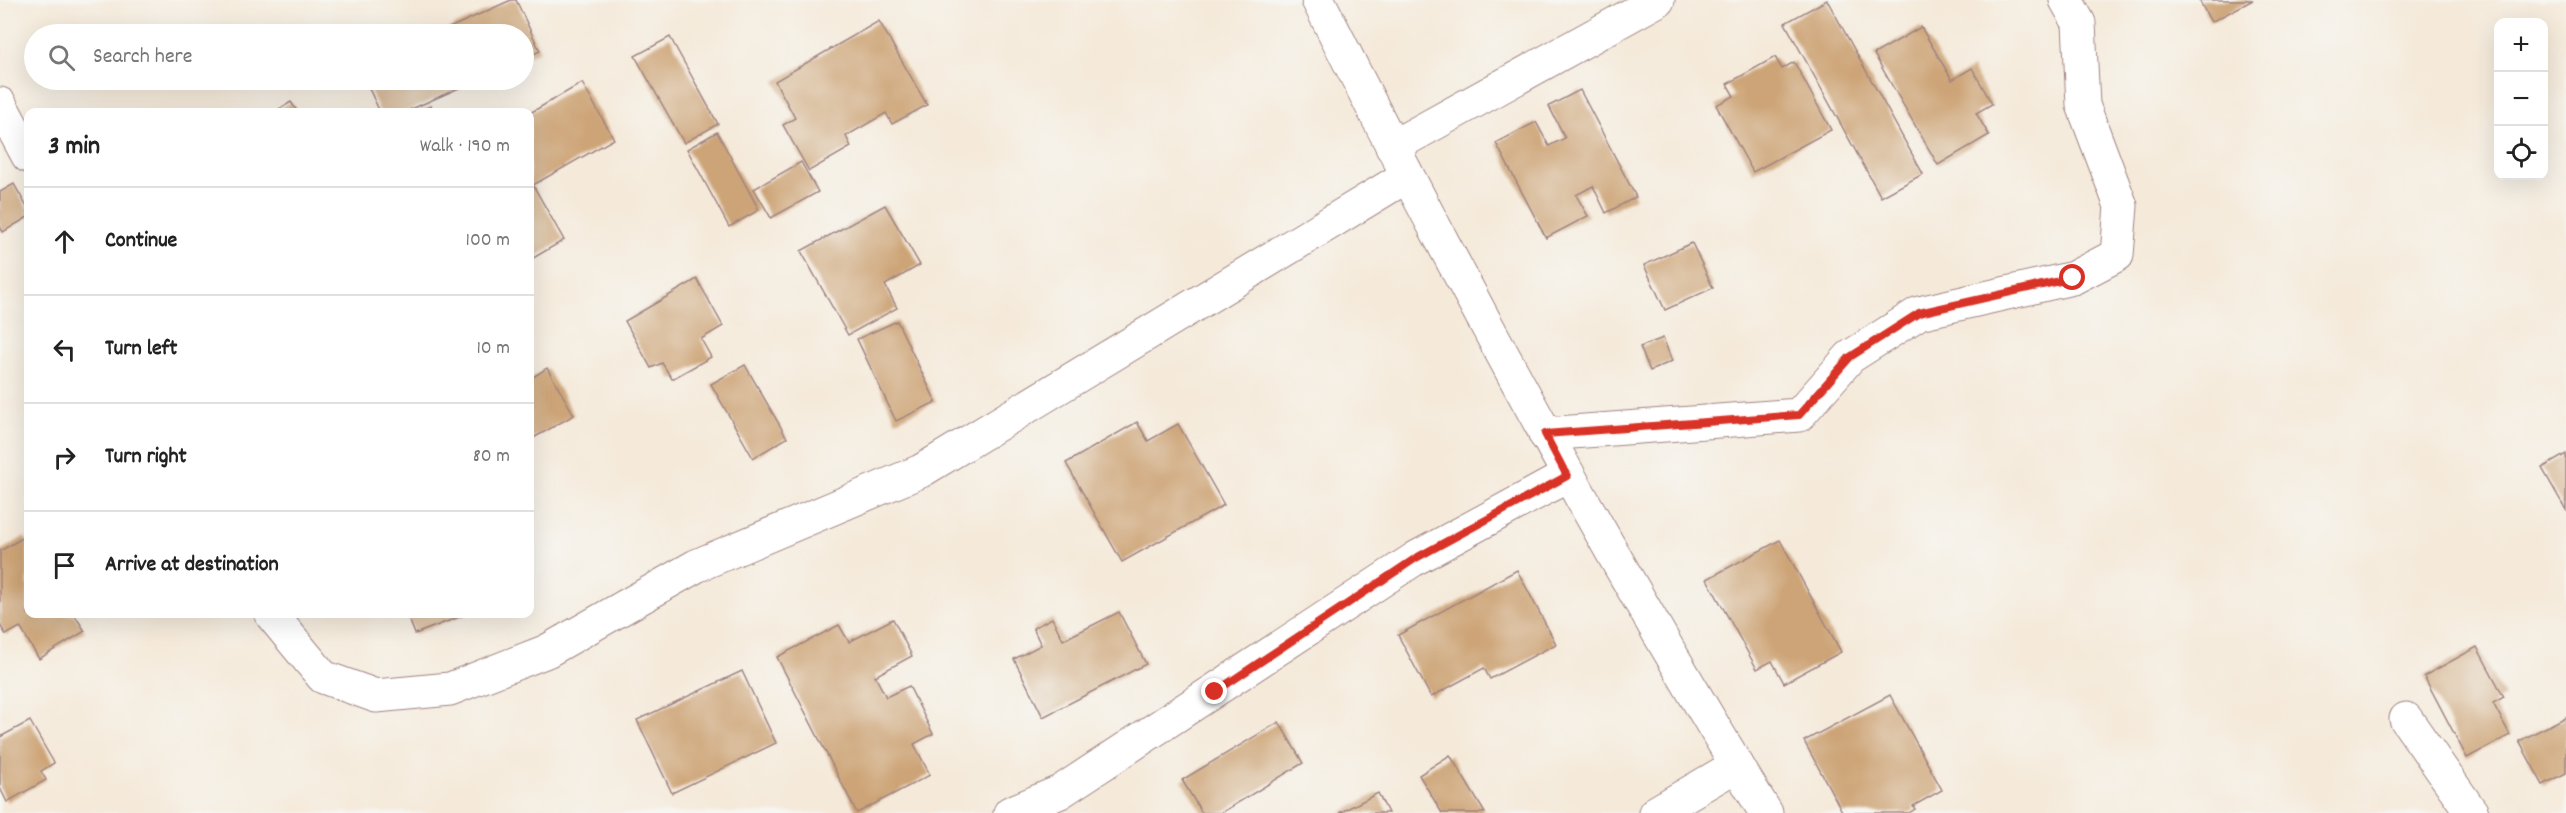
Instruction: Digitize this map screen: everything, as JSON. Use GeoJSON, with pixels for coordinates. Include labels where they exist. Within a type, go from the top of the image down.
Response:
{"type":"FeatureCollection","features":[{"type":"Feature","properties":{"kind":"street"},"geometry":{"type":"LineString","coordinates":[[1318,0],[1407,176],[1567,476],[1767,813]]}},
{"type":"Feature","properties":{"kind":"street"},"geometry":{"type":"LineString","coordinates":[[1392,147],[1658,0]]}},
{"type":"Feature","properties":{"kind":"street"},"geometry":{"type":"LineString","coordinates":[[1545,434],[1799,415],[1850,357],[1919,313],[2073,278],[2117,255],[2121,206],[2083,105],[2079,23],[2066,0]]}},
{"type":"Feature","properties":{"kind":"street"},"geometry":{"type":"LineString","coordinates":[[0,104],[24,149]]}},
{"type":"Feature","properties":{"kind":"street"},"geometry":{"type":"LineString","coordinates":[[274,618],[323,677],[376,696],[450,689],[547,651],[696,566],[921,471],[1407,176]]}},
{"type":"Feature","properties":{"kind":"street"},"geometry":{"type":"LineString","coordinates":[[1010,813],[1060,792],[1416,558],[1567,476]]}},
{"type":"Feature","properties":{"kind":"street"},"geometry":{"type":"LineString","coordinates":[[2406,719],[2472,813]]}},
{"type":"Feature","properties":{"kind":"street"},"geometry":{"type":"LineString","coordinates":[[1655,813],[1737,765]]}},
{"type":"Feature","properties":{"kind":"building"},"geometry":{"type":"Polygon","coordinates":[[[511,0],[516,0],[527,24],[458,24],[511,0]]]}},
{"type":"Feature","properties":{"kind":"building"},"geometry":{"type":"Polygon","coordinates":[[[1827,0],[1923,174],[1881,197],[1785,23],[1827,0]]]}},
{"type":"Feature","properties":{"kind":"building"},"geometry":{"type":"Polygon","coordinates":[[[2199,0],[2253,0],[2211,22],[2199,0]]]}},
{"type":"Feature","properties":{"kind":"building"},"geometry":{"type":"Polygon","coordinates":[[[879,21],[927,105],[892,124],[886,113],[846,136],[851,147],[809,171],[783,125],[795,118],[775,81],[879,21]]]}},
{"type":"Feature","properties":{"kind":"building"},"geometry":{"type":"Polygon","coordinates":[[[1921,27],[1952,80],[1972,68],[1992,104],[1976,113],[1989,135],[1938,165],[1874,54],[1921,27]]]}},
{"type":"Feature","properties":{"kind":"building"},"geometry":{"type":"Polygon","coordinates":[[[670,37],[718,124],[684,143],[635,56],[670,37]]]}},
{"type":"Feature","properties":{"kind":"building"},"geometry":{"type":"Polygon","coordinates":[[[534,38],[540,51],[534,54],[534,38]]]}},
{"type":"Feature","properties":{"kind":"building"},"geometry":{"type":"Polygon","coordinates":[[[1775,57],[1782,69],[1794,62],[1831,130],[1753,172],[1716,105],[1734,96],[1727,84],[1775,57]]]}},
{"type":"Feature","properties":{"kind":"building"},"geometry":{"type":"Polygon","coordinates":[[[582,83],[614,139],[534,184],[534,111],[582,83]]]}},
{"type":"Feature","properties":{"kind":"building"},"geometry":{"type":"Polygon","coordinates":[[[370,90],[454,90],[414,108],[378,108],[370,90]]]}},
{"type":"Feature","properties":{"kind":"building"},"geometry":{"type":"Polygon","coordinates":[[[1580,90],[1636,197],[1606,213],[1593,186],[1576,195],[1588,216],[1546,238],[1496,143],[1536,122],[1549,146],[1565,138],[1549,106],[1580,90]]]}},
{"type":"Feature","properties":{"kind":"building"},"geometry":{"type":"Polygon","coordinates":[[[291,102],[295,108],[281,108],[291,102]]]}},
{"type":"Feature","properties":{"kind":"building"},"geometry":{"type":"Polygon","coordinates":[[[717,132],[759,210],[729,227],[687,149],[717,132]]]}},
{"type":"Feature","properties":{"kind":"building"},"geometry":{"type":"Polygon","coordinates":[[[801,162],[818,192],[771,218],[754,189],[801,162]]]}},
{"type":"Feature","properties":{"kind":"building"},"geometry":{"type":"Polygon","coordinates":[[[14,184],[24,202],[24,219],[3,232],[0,227],[0,192],[14,184]]]}},
{"type":"Feature","properties":{"kind":"building"},"geometry":{"type":"Polygon","coordinates":[[[534,187],[564,240],[534,258],[534,187]]]}},
{"type":"Feature","properties":{"kind":"building"},"geometry":{"type":"Polygon","coordinates":[[[885,205],[920,265],[885,285],[897,308],[848,335],[801,251],[885,205]]]}},
{"type":"Feature","properties":{"kind":"building"},"geometry":{"type":"Polygon","coordinates":[[[1692,243],[1713,288],[1665,310],[1644,265],[1692,243]]]}},
{"type":"Feature","properties":{"kind":"building"},"geometry":{"type":"Polygon","coordinates":[[[697,279],[723,326],[701,339],[711,357],[672,379],[662,363],[651,368],[625,321],[697,279]]]}},
{"type":"Feature","properties":{"kind":"building"},"geometry":{"type":"Polygon","coordinates":[[[897,321],[936,402],[896,421],[857,339],[897,321]]]}},
{"type":"Feature","properties":{"kind":"building"},"geometry":{"type":"Polygon","coordinates":[[[1663,338],[1672,361],[1650,371],[1640,347],[1663,338]]]}},
{"type":"Feature","properties":{"kind":"building"},"geometry":{"type":"Polygon","coordinates":[[[745,365],[787,438],[753,458],[711,384],[745,365]]]}},
{"type":"Feature","properties":{"kind":"building"},"geometry":{"type":"Polygon","coordinates":[[[547,368],[574,415],[534,438],[534,376],[547,368]]]}},
{"type":"Feature","properties":{"kind":"building"},"geometry":{"type":"Polygon","coordinates":[[[1137,422],[1148,441],[1178,424],[1224,505],[1122,562],[1066,463],[1137,422]]]}},
{"type":"Feature","properties":{"kind":"building"},"geometry":{"type":"Polygon","coordinates":[[[2566,454],[2566,510],[2542,468],[2566,454]]]}},
{"type":"Feature","properties":{"kind":"building"},"geometry":{"type":"Polygon","coordinates":[[[24,537],[24,618],[77,618],[85,631],[39,659],[20,627],[6,635],[0,625],[0,551],[24,537]]]}},
{"type":"Feature","properties":{"kind":"building"},"geometry":{"type":"Polygon","coordinates":[[[1780,540],[1841,652],[1784,683],[1772,661],[1757,669],[1707,579],[1780,540]]]}},
{"type":"Feature","properties":{"kind":"building"},"geometry":{"type":"Polygon","coordinates":[[[1517,570],[1556,644],[1490,679],[1484,668],[1431,697],[1398,635],[1517,570]]]}},
{"type":"Feature","properties":{"kind":"building"},"geometry":{"type":"Polygon","coordinates":[[[1119,612],[1146,664],[1043,717],[1014,659],[1041,645],[1033,628],[1052,618],[1063,640],[1119,612]]]}},
{"type":"Feature","properties":{"kind":"building"},"geometry":{"type":"Polygon","coordinates":[[[409,618],[457,618],[415,634],[409,618]]]}},
{"type":"Feature","properties":{"kind":"building"},"geometry":{"type":"Polygon","coordinates":[[[893,619],[912,656],[875,676],[886,697],[909,686],[933,734],[914,744],[930,775],[857,813],[777,657],[839,625],[849,642],[893,619]]]}},
{"type":"Feature","properties":{"kind":"building"},"geometry":{"type":"Polygon","coordinates":[[[2477,647],[2504,697],[2493,703],[2510,735],[2467,758],[2424,676],[2477,647]]]}},
{"type":"Feature","properties":{"kind":"building"},"geometry":{"type":"Polygon","coordinates":[[[742,671],[776,743],[672,793],[637,720],[742,671]]]}},
{"type":"Feature","properties":{"kind":"building"},"geometry":{"type":"Polygon","coordinates":[[[1890,695],[1942,790],[1913,806],[1915,809],[1909,813],[1843,813],[1804,741],[1890,695]]]}},
{"type":"Feature","properties":{"kind":"building"},"geometry":{"type":"Polygon","coordinates":[[[2566,717],[2566,773],[2543,785],[2519,741],[2566,717]]]}},
{"type":"Feature","properties":{"kind":"building"},"geometry":{"type":"Polygon","coordinates":[[[30,721],[54,763],[41,771],[46,780],[7,802],[0,788],[0,737],[30,721]]]}},
{"type":"Feature","properties":{"kind":"building"},"geometry":{"type":"Polygon","coordinates":[[[1279,722],[1303,763],[1221,813],[1202,813],[1182,780],[1279,722]]]}},
{"type":"Feature","properties":{"kind":"building"},"geometry":{"type":"Polygon","coordinates":[[[1450,755],[1485,813],[1442,813],[1419,775],[1450,755]]]}},
{"type":"Feature","properties":{"kind":"building"},"geometry":{"type":"Polygon","coordinates":[[[1378,793],[1388,813],[1339,813],[1378,793]]]}},
{"type":"Feature","properties":{"kind":"route"},"geometry":{"type":"LineString","coordinates":[[1215,692],[1416,558],[1567,476],[1545,434],[1799,415],[1850,357],[1919,313],[2073,278]]}}]}
